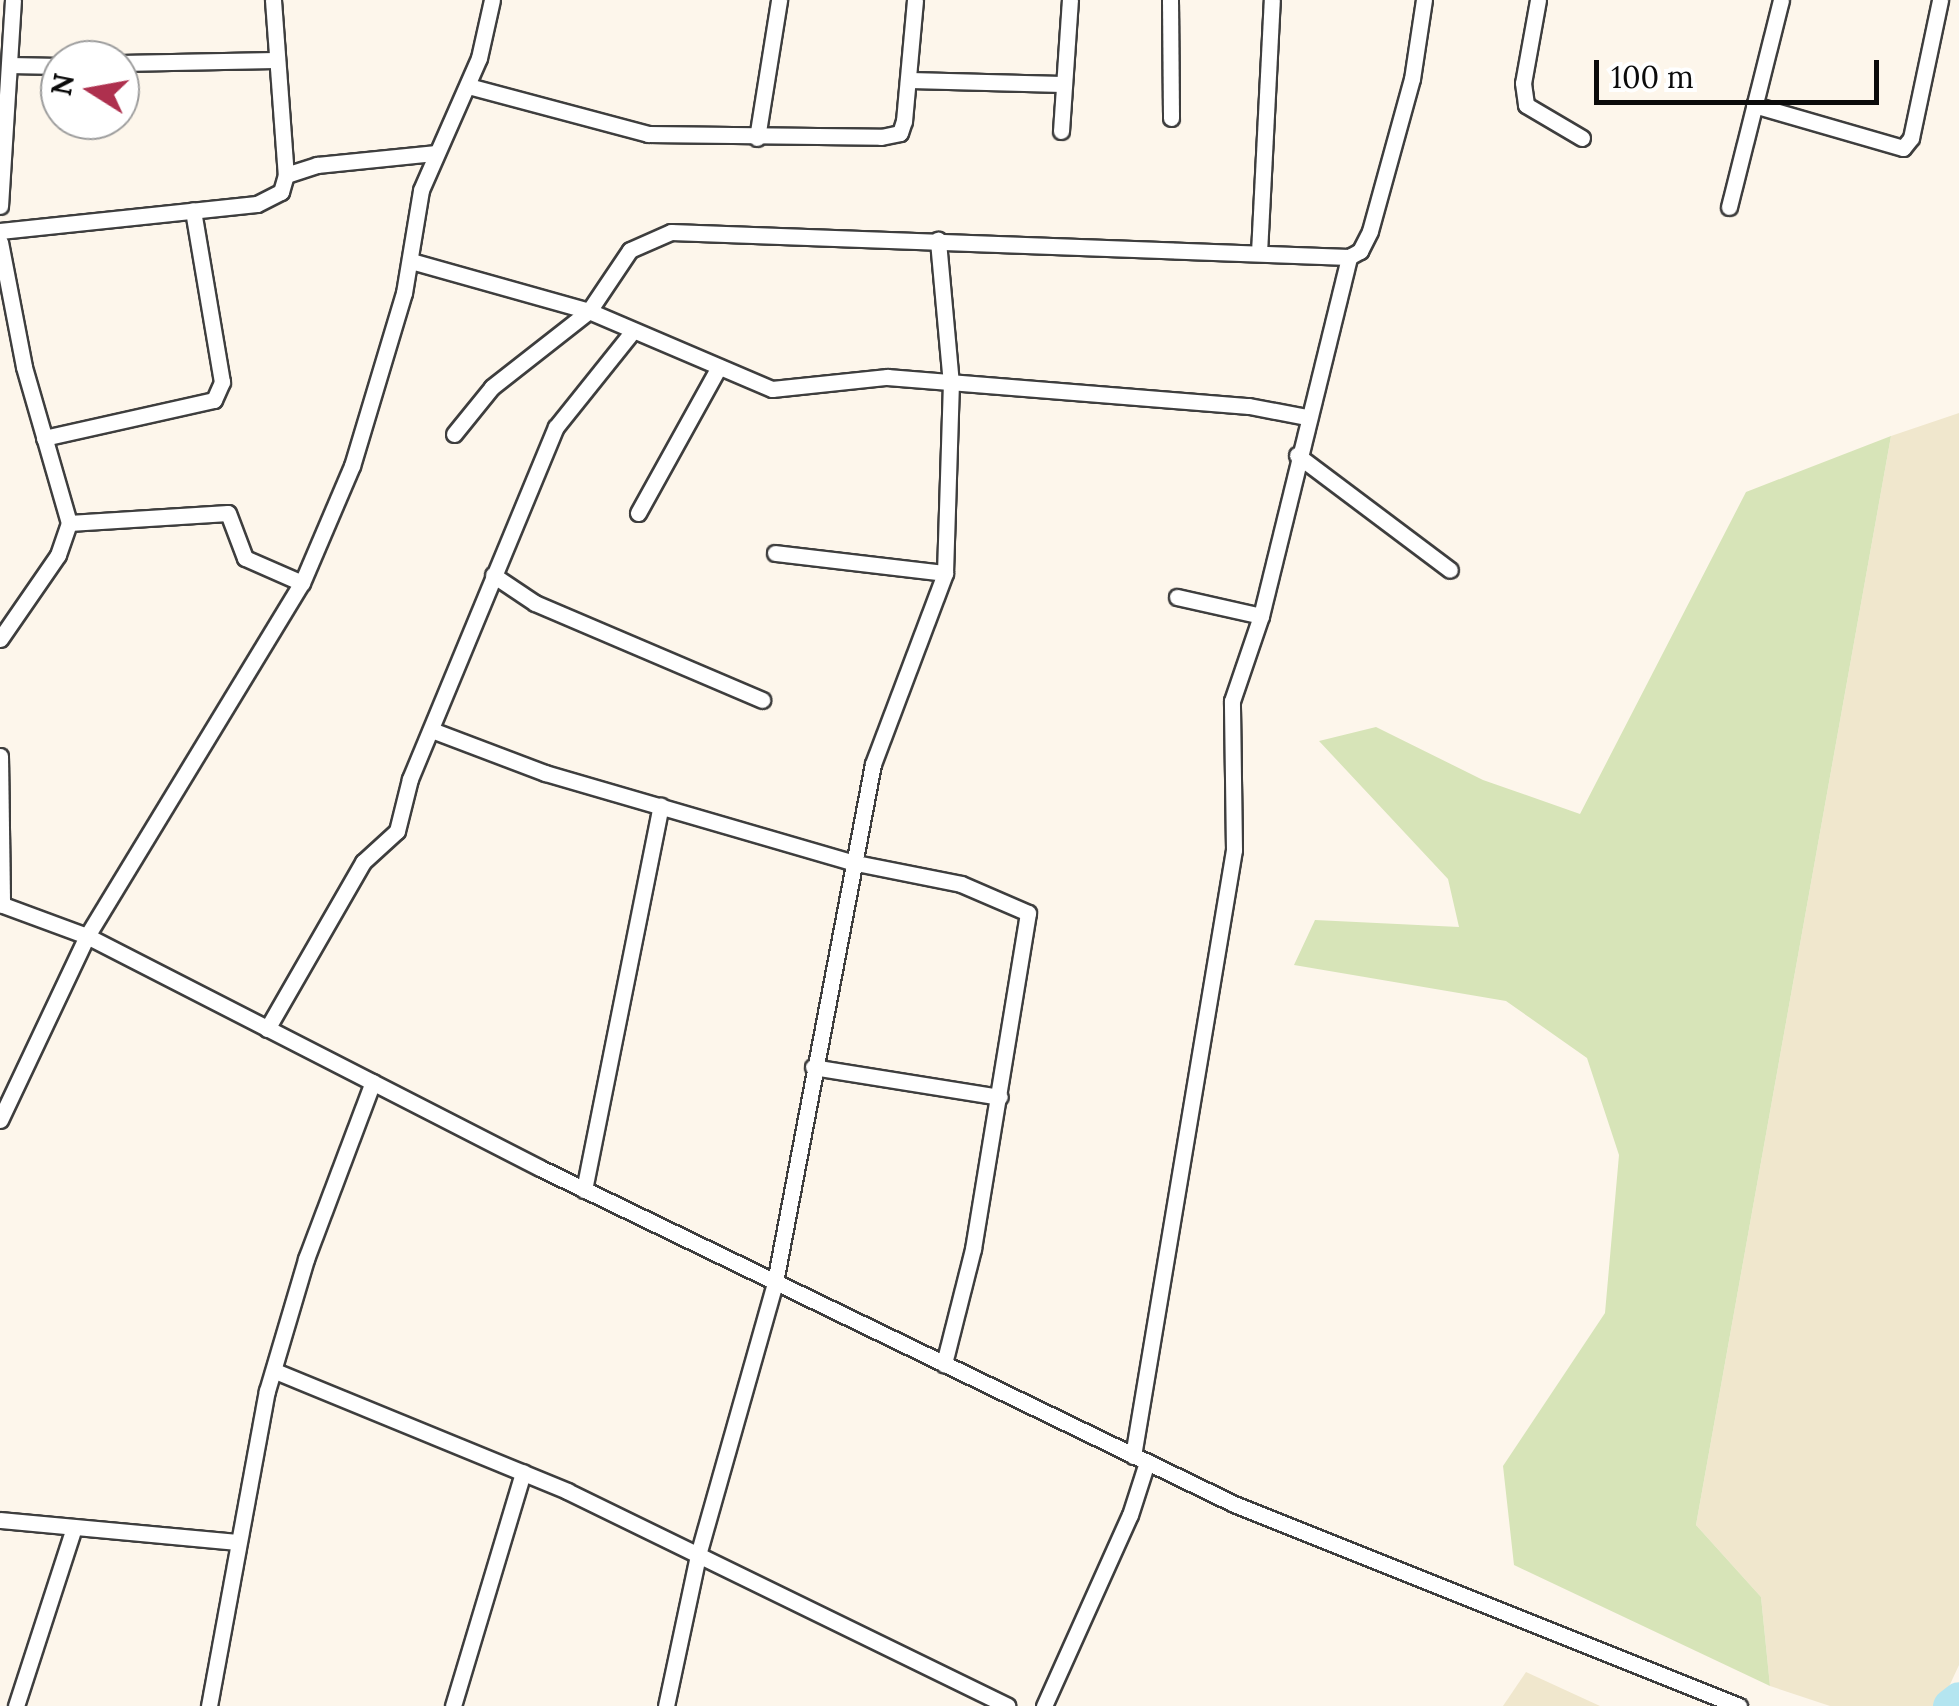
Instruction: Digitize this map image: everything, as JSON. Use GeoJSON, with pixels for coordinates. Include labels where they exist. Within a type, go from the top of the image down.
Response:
{"type":"FeatureCollection","features":[{"type":"Feature","properties":{"kind":"street"},"geometry":{"type":"LineString","coordinates":[[0,206],[13,0]]}},
{"type":"Feature","properties":{"kind":"street"},"geometry":{"type":"LineString","coordinates":[[0,231],[257,204],[281,192],[286,175],[273,0]]}},
{"type":"Feature","properties":{"kind":"street"},"geometry":{"type":"LineString","coordinates":[[0,1120],[87,936],[302,582],[352,466],[411,260],[414,218],[436,153],[468,86],[492,0]]}},
{"type":"Feature","properties":{"kind":"street"},"geometry":{"type":"LineString","coordinates":[[756,138],[779,0]]}},
{"type":"Feature","properties":{"kind":"street"},"geometry":{"type":"LineString","coordinates":[[468,86],[648,134],[756,138],[900,133],[915,0]]}},
{"type":"Feature","properties":{"kind":"street"},"geometry":{"type":"LineString","coordinates":[[1061,131],[1070,0]]}},
{"type":"Feature","properties":{"kind":"street"},"geometry":{"type":"LineString","coordinates":[[1170,0],[1172,118]]}},
{"type":"Feature","properties":{"kind":"street"},"geometry":{"type":"LineString","coordinates":[[1260,253],[1272,0]]}},
{"type":"Feature","properties":{"kind":"street"},"geometry":{"type":"LineString","coordinates":[[454,434],[492,387],[589,311],[630,250],[671,232],[1349,257],[1360,251],[1370,231],[1412,78],[1424,0]]}},
{"type":"Feature","properties":{"kind":"street"},"geometry":{"type":"LineString","coordinates":[[1538,0],[1523,82],[1526,104],[1582,138]]}},
{"type":"Feature","properties":{"kind":"street"},"geometry":{"type":"LineString","coordinates":[[1728,207],[1780,0]]}},
{"type":"Feature","properties":{"kind":"street"},"geometry":{"type":"LineString","coordinates":[[1754,105],[1903,148],[1911,138],[1940,0]]}},
{"type":"Feature","properties":{"kind":"street"},"geometry":{"type":"LineString","coordinates":[[140,63],[275,60]]}},
{"type":"Feature","properties":{"kind":"street"},"geometry":{"type":"LineString","coordinates":[[9,64],[40,65]]}},
{"type":"Feature","properties":{"kind":"street"},"geometry":{"type":"LineString","coordinates":[[908,80],[1064,84]]}},
{"type":"Feature","properties":{"kind":"street"},"geometry":{"type":"LineString","coordinates":[[286,175],[316,165],[436,153]]}},
{"type":"Feature","properties":{"kind":"street"},"geometry":{"type":"LineString","coordinates":[[44,438],[214,400],[222,382],[193,210]]}},
{"type":"Feature","properties":{"kind":"street"},"geometry":{"type":"LineString","coordinates":[[666,1706],[698,1555],[776,1282],[851,862],[873,764],[946,574],[951,384],[938,240]]}},
{"type":"Feature","properties":{"kind":"street"},"geometry":{"type":"LineString","coordinates":[[0,242],[44,438],[68,523],[58,556],[0,639]]}},
{"type":"Feature","properties":{"kind":"street"},"geometry":{"type":"LineString","coordinates":[[1044,1706],[1130,1515],[1234,850],[1232,701],[1261,616],[1306,417],[1349,257]]}},
{"type":"Feature","properties":{"kind":"street"},"geometry":{"type":"LineString","coordinates":[[411,260],[589,311],[719,367],[790,391],[851,376],[1249,406],[1306,417]]}},
{"type":"Feature","properties":{"kind":"street"},"geometry":{"type":"LineString","coordinates":[[268,1029],[363,862],[397,832],[410,779],[434,731],[556,427],[633,331]]}},
{"type":"Feature","properties":{"kind":"street"},"geometry":{"type":"LineString","coordinates":[[638,513],[719,367]]}},
{"type":"Feature","properties":{"kind":"street"},"geometry":{"type":"LineString","coordinates":[[1297,455],[1450,570]]}},
{"type":"Feature","properties":{"kind":"street"},"geometry":{"type":"LineString","coordinates":[[68,523],[228,513],[249,562],[302,582]]}},
{"type":"Feature","properties":{"kind":"street"},"geometry":{"type":"LineString","coordinates":[[775,553],[946,574]]}},
{"type":"Feature","properties":{"kind":"street"},"geometry":{"type":"LineString","coordinates":[[493,576],[535,602],[762,700]]}},
{"type":"Feature","properties":{"kind":"street"},"geometry":{"type":"LineString","coordinates":[[1177,598],[1261,616]]}},
{"type":"Feature","properties":{"kind":"street"},"geometry":{"type":"LineString","coordinates":[[434,731],[545,774],[851,862],[961,884],[1028,913],[974,1249],[944,1364]]}},
{"type":"Feature","properties":{"kind":"street"},"geometry":{"type":"LineString","coordinates":[[0,756],[1,905],[87,936],[584,1190],[1234,1504],[1738,1706]]}},
{"type":"Feature","properties":{"kind":"street"},"geometry":{"type":"LineString","coordinates":[[584,1190],[661,806]]}},
{"type":"Feature","properties":{"kind":"street"},"geometry":{"type":"LineString","coordinates":[[813,1067],[1000,1097]]}},
{"type":"Feature","properties":{"kind":"street"},"geometry":{"type":"LineString","coordinates":[[209,1706],[274,1372],[306,1260],[372,1082]]}},
{"type":"Feature","properties":{"kind":"street"},"geometry":{"type":"LineString","coordinates":[[274,1372],[523,1472],[1007,1706]]}},
{"type":"Feature","properties":{"kind":"street"},"geometry":{"type":"LineString","coordinates":[[454,1706],[523,1472]]}},
{"type":"Feature","properties":{"kind":"street"},"geometry":{"type":"LineString","coordinates":[[0,1520],[238,1542]]}},
{"type":"Feature","properties":{"kind":"street"},"geometry":{"type":"LineString","coordinates":[[16,1706],[74,1528]]}},
{"type":"Feature","properties":{"kind":"shaded area"},"geometry":{"type":"Polygon","coordinates":[[[1959,413],[1959,1665],[1940,1706],[1830,1706],[1770,1686],[1761,1597],[1696,1525],[1891,436],[1959,413]]]}},
{"type":"Feature","properties":{"kind":"shaded area"},"geometry":{"type":"Polygon","coordinates":[[[1526,1672],[1600,1706],[1503,1706],[1526,1672]]]}},
{"type":"Feature","properties":{"kind":"green space"},"geometry":{"type":"Polygon","coordinates":[[[1891,436],[1696,1525],[1761,1597],[1770,1686],[1514,1565],[1503,1466],[1605,1313],[1619,1155],[1587,1058],[1506,1001],[1294,965],[1315,920],[1459,927],[1448,879],[1319,741],[1376,727],[1483,780],[1580,814],[1746,492],[1891,436]]]}},
{"type":"Feature","properties":{"kind":"waterway"},"geometry":{"type":"LineString","coordinates":[[1950,1706],[1959,1699]]}}]}
